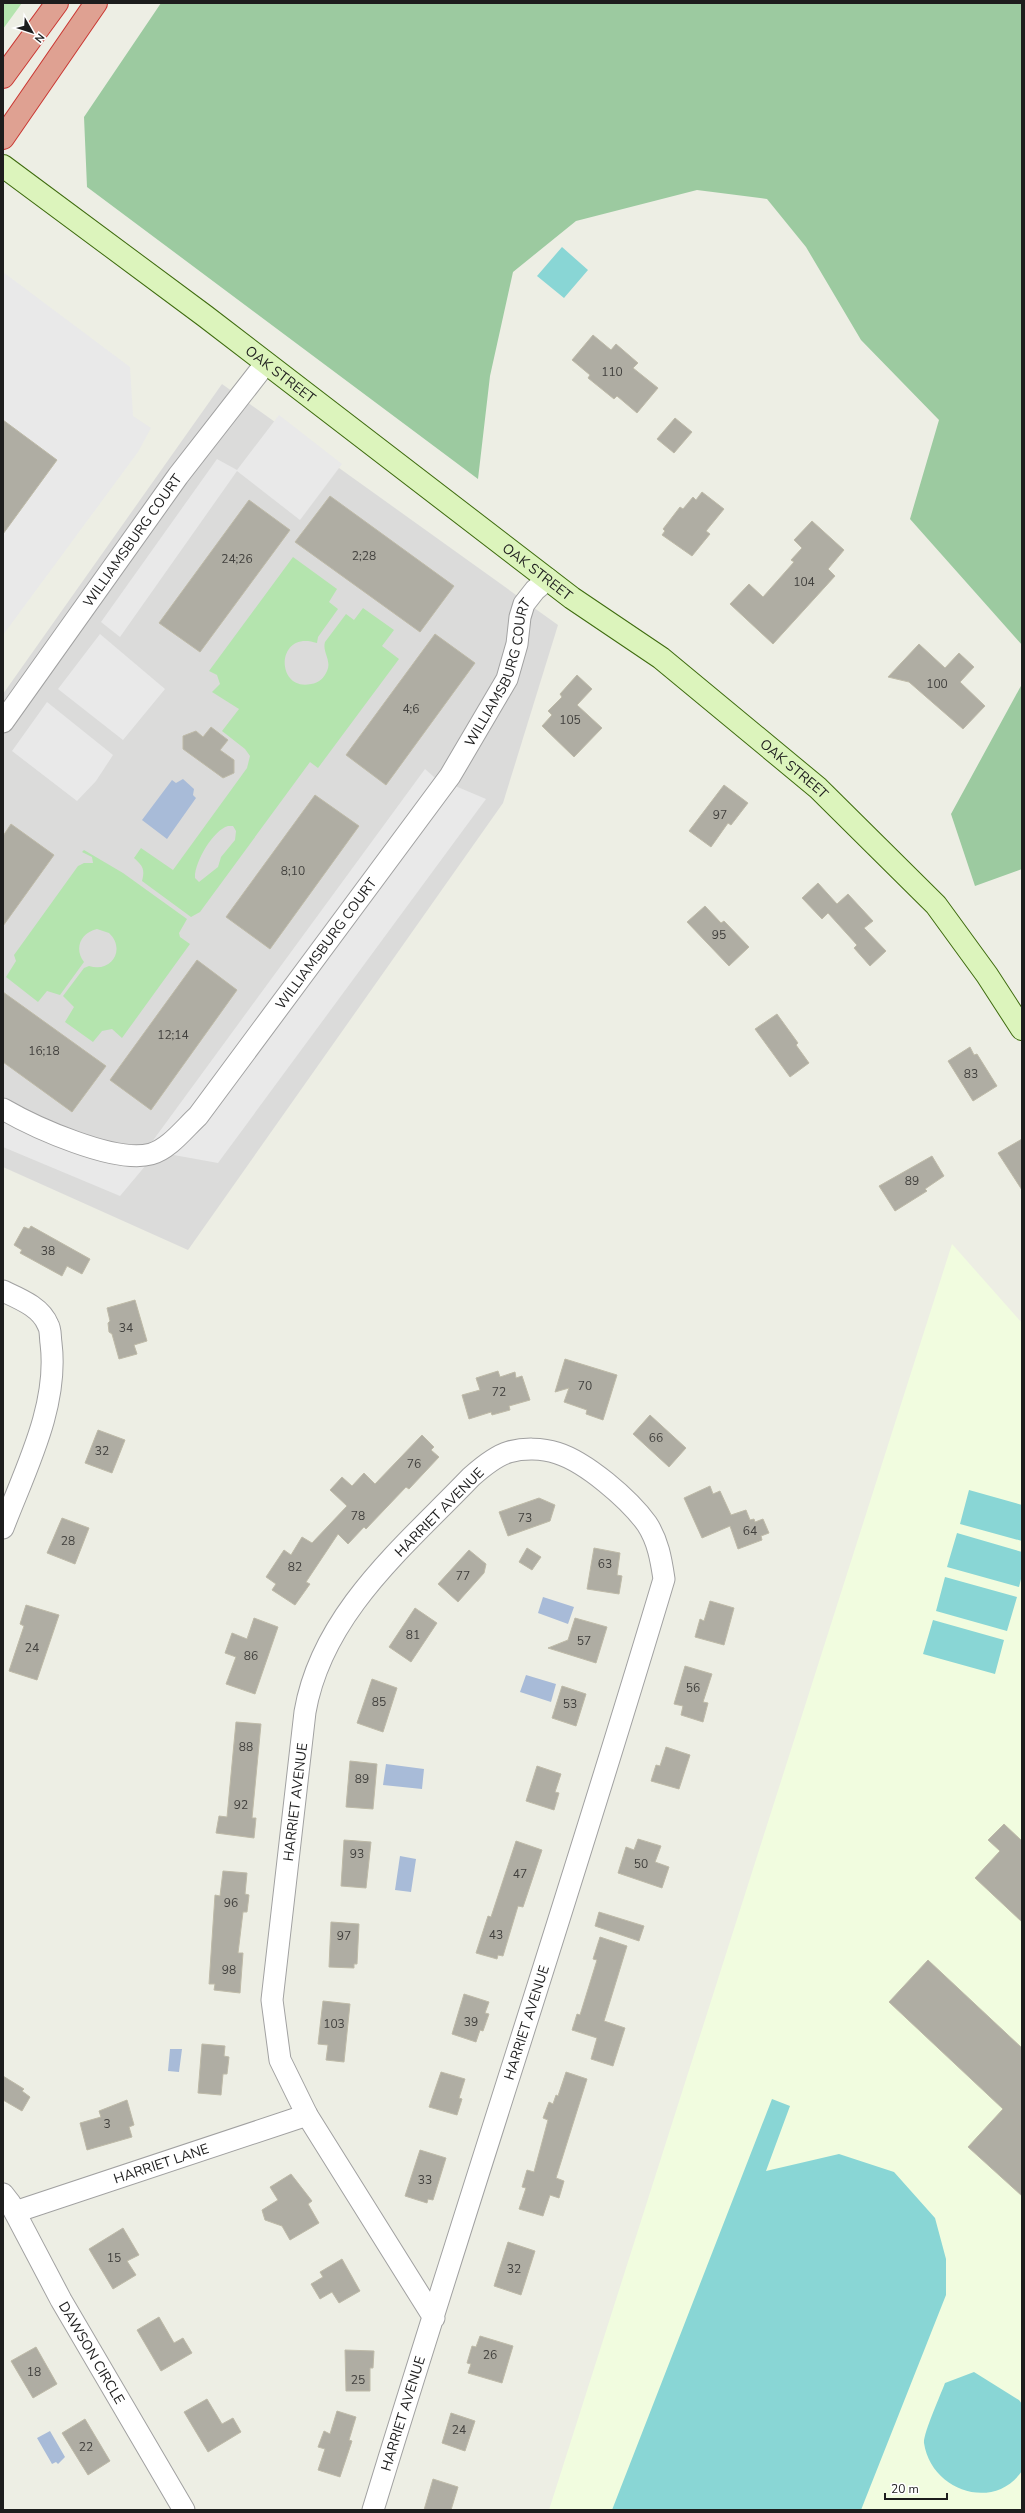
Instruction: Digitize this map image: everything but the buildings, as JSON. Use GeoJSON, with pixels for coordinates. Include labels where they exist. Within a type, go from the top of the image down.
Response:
{"type":"FeatureCollection","features":[{"type":"Feature","properties":{"kind":"highway"},"geometry":{"type":"LineString","coordinates":[[3,77],[57,3]]}},
{"type":"Feature","properties":{"kind":"highway"},"geometry":{"type":"LineString","coordinates":[[3,138],[96,3]]}},
{"type":"Feature","properties":{"kind":"street","name":"OAK STREET"},"geometry":{"type":"LineString","coordinates":[[3,166],[266,363],[548,579],[676,670],[831,800],[905,872],[943,913],[1022,1029]]}},
{"type":"Feature","properties":{"kind":"street","name":"WILLIAMSBURG COURT"},"geometry":{"type":"LineString","coordinates":[[3,722],[178,476],[266,363]]}},
{"type":"Feature","properties":{"kind":"street","name":"WILLIAMSBURG COURT"},"geometry":{"type":"LineString","coordinates":[[3,1109],[24,1122],[100,1150],[127,1155],[150,1154],[164,1148],[198,1116],[450,776],[507,679],[517,644],[520,617],[524,604],[535,590],[548,579]]}},
{"type":"Feature","properties":{"kind":"street"},"geometry":{"type":"LineString","coordinates":[[3,1291],[20,1299],[41,1313],[49,1326],[54,1363],[50,1392],[42,1423],[3,1528]]}},
{"type":"Feature","properties":{"kind":"street","name":"HARRIET AVENUE"},"geometry":{"type":"LineString","coordinates":[[373,2510],[434,2318],[664,1579],[660,1551],[647,1525],[630,1505],[596,1476],[574,1460],[556,1452],[533,1449],[508,1452],[490,1462],[472,1475],[362,1592],[335,1629],[316,1672],[305,1712],[272,2000],[280,2060],[307,2115],[434,2318]]}},
{"type":"Feature","properties":{"kind":"street","name":"HARRIET LANE"},"geometry":{"type":"LineString","coordinates":[[15,2212],[307,2115]]}},
{"type":"Feature","properties":{"kind":"street","name":"DAWSON CIRCLE"},"geometry":{"type":"LineString","coordinates":[[3,2194],[15,2212],[61,2300],[184,2510]]}},
{"type":"Feature","properties":{"kind":"shaded area"},"geometry":{"type":"Polygon","coordinates":[[[562,247],[588,270],[564,298],[537,276],[562,247]]]}},
{"type":"Feature","properties":{"kind":"shaded area"},"geometry":{"type":"Polygon","coordinates":[[[3,272],[130,367],[133,416],[151,428],[138,452],[3,635],[3,534],[57,460],[3,420],[3,272]]]}},
{"type":"Feature","properties":{"kind":"shaded area"},"geometry":{"type":"Polygon","coordinates":[[[222,384],[558,625],[503,803],[188,1250],[3,1167],[3,694],[222,384]]]}},
{"type":"Feature","properties":{"kind":"shaded area"},"geometry":{"type":"Polygon","coordinates":[[[279,415],[342,464],[300,520],[237,471],[120,637],[101,622],[217,459],[237,470],[279,415]]]}},
{"type":"Feature","properties":{"kind":"shaded area"},"geometry":{"type":"Polygon","coordinates":[[[100,634],[165,689],[123,740],[58,689],[100,634]]]}},
{"type":"Feature","properties":{"kind":"shaded area"},"geometry":{"type":"Polygon","coordinates":[[[47,702],[113,755],[96,781],[77,801],[12,751],[47,702]]]}},
{"type":"Feature","properties":{"kind":"shaded area"},"geometry":{"type":"Polygon","coordinates":[[[425,769],[434,777],[486,799],[218,1163],[146,1150],[425,769]]]}},
{"type":"Feature","properties":{"kind":"shaded area"},"geometry":{"type":"Polygon","coordinates":[[[183,779],[194,789],[193,795],[196,798],[167,839],[142,820],[172,780],[176,783],[183,779]]]}},
{"type":"Feature","properties":{"kind":"shaded area"},"geometry":{"type":"Polygon","coordinates":[[[3,1097],[59,1129],[146,1165],[120,1196],[3,1147],[3,1097]]]}},
{"type":"Feature","properties":{"kind":"shaded area"},"geometry":{"type":"Polygon","coordinates":[[[952,1244],[1022,1323],[1022,2510],[549,2510],[952,1244]]]}},
{"type":"Feature","properties":{"kind":"shaded area"},"geometry":{"type":"Polygon","coordinates":[[[969,1490],[1022,1505],[1022,1541],[960,1524],[969,1490]]]}},
{"type":"Feature","properties":{"kind":"shaded area"},"geometry":{"type":"Polygon","coordinates":[[[957,1533],[1022,1552],[1022,1575],[1019,1587],[947,1567],[957,1533]]]}},
{"type":"Feature","properties":{"kind":"shaded area"},"geometry":{"type":"Polygon","coordinates":[[[945,1577],[1017,1597],[1007,1631],[936,1611],[945,1577]]]}},
{"type":"Feature","properties":{"kind":"shaded area"},"geometry":{"type":"Polygon","coordinates":[[[543,1597],[574,1607],[568,1624],[538,1613],[543,1597]]]}},
{"type":"Feature","properties":{"kind":"shaded area"},"geometry":{"type":"Polygon","coordinates":[[[933,1620],[1004,1640],[995,1674],[923,1654],[933,1620]]]}},
{"type":"Feature","properties":{"kind":"shaded area"},"geometry":{"type":"Polygon","coordinates":[[[526,1675],[556,1684],[551,1702],[520,1692],[526,1675]]]}},
{"type":"Feature","properties":{"kind":"shaded area"},"geometry":{"type":"Polygon","coordinates":[[[386,1764],[424,1769],[422,1789],[383,1785],[386,1764]]]}},
{"type":"Feature","properties":{"kind":"shaded area"},"geometry":{"type":"Polygon","coordinates":[[[400,1856],[416,1859],[411,1892],[395,1890],[400,1856]]]}},
{"type":"Feature","properties":{"kind":"shaded area"},"geometry":{"type":"Polygon","coordinates":[[[170,2049],[182,2049],[179,2072],[168,2071],[170,2049]]]}},
{"type":"Feature","properties":{"kind":"shaded area"},"geometry":{"type":"Polygon","coordinates":[[[772,2099],[790,2106],[766,2171],[839,2154],[894,2172],[935,2218],[946,2259],[946,2295],[861,2510],[612,2510],[772,2099]]]}},
{"type":"Feature","properties":{"kind":"shaded area"},"geometry":{"type":"Polygon","coordinates":[[[974,2372],[1019,2400],[1022,2404],[1022,2471],[1010,2484],[996,2491],[981,2493],[965,2490],[951,2484],[938,2473],[929,2460],[924,2443],[924,2438],[929,2423],[945,2383],[974,2372]]]}},
{"type":"Feature","properties":{"kind":"shaded area"},"geometry":{"type":"Polygon","coordinates":[[[50,2431],[65,2457],[58,2464],[56,2462],[52,2464],[37,2438],[50,2431]]]}},
{"type":"Feature","properties":{"kind":"green space"},"geometry":{"type":"Polygon","coordinates":[[[3,3],[22,3],[3,29],[3,3]]]}},
{"type":"Feature","properties":{"kind":"green space"},"geometry":{"type":"Polygon","coordinates":[[[161,3],[1022,3],[1022,645],[910,519],[939,420],[861,340],[806,247],[767,199],[697,190],[576,221],[513,272],[490,376],[478,479],[87,187],[84,117],[161,3]]]}},
{"type":"Feature","properties":{"kind":"green space"},"geometry":{"type":"Polygon","coordinates":[[[293,557],[337,589],[329,602],[338,609],[318,637],[317,643],[303,641],[293,645],[287,652],[285,661],[286,671],[291,679],[299,684],[311,684],[321,680],[326,674],[328,667],[328,660],[324,646],[325,642],[346,614],[354,620],[363,608],[394,630],[382,646],[399,659],[318,768],[310,762],[200,912],[191,917],[142,881],[142,868],[134,858],[141,848],[173,870],[247,768],[250,756],[245,749],[222,731],[239,709],[212,692],[220,684],[217,675],[209,671],[293,557]],[[228,826],[216,834],[201,856],[195,878],[199,882],[218,867],[221,857],[235,840],[236,831],[233,826],[228,826]]]}},
{"type":"Feature","properties":{"kind":"green space"},"geometry":{"type":"Polygon","coordinates":[[[1022,684],[1022,869],[975,886],[951,814],[1022,684]]]}},
{"type":"Feature","properties":{"kind":"green space"},"geometry":{"type":"Polygon","coordinates":[[[84,850],[123,873],[187,919],[179,933],[180,937],[190,944],[122,1038],[112,1029],[102,1031],[93,1042],[65,1022],[74,1007],[63,996],[84,968],[89,966],[104,966],[110,963],[114,958],[116,946],[114,939],[109,933],[97,929],[86,934],[80,942],[79,947],[79,952],[84,962],[60,995],[47,991],[38,1002],[6,977],[16,961],[14,955],[78,866],[84,863],[93,863],[92,857],[82,852],[84,850]]]}}]}
